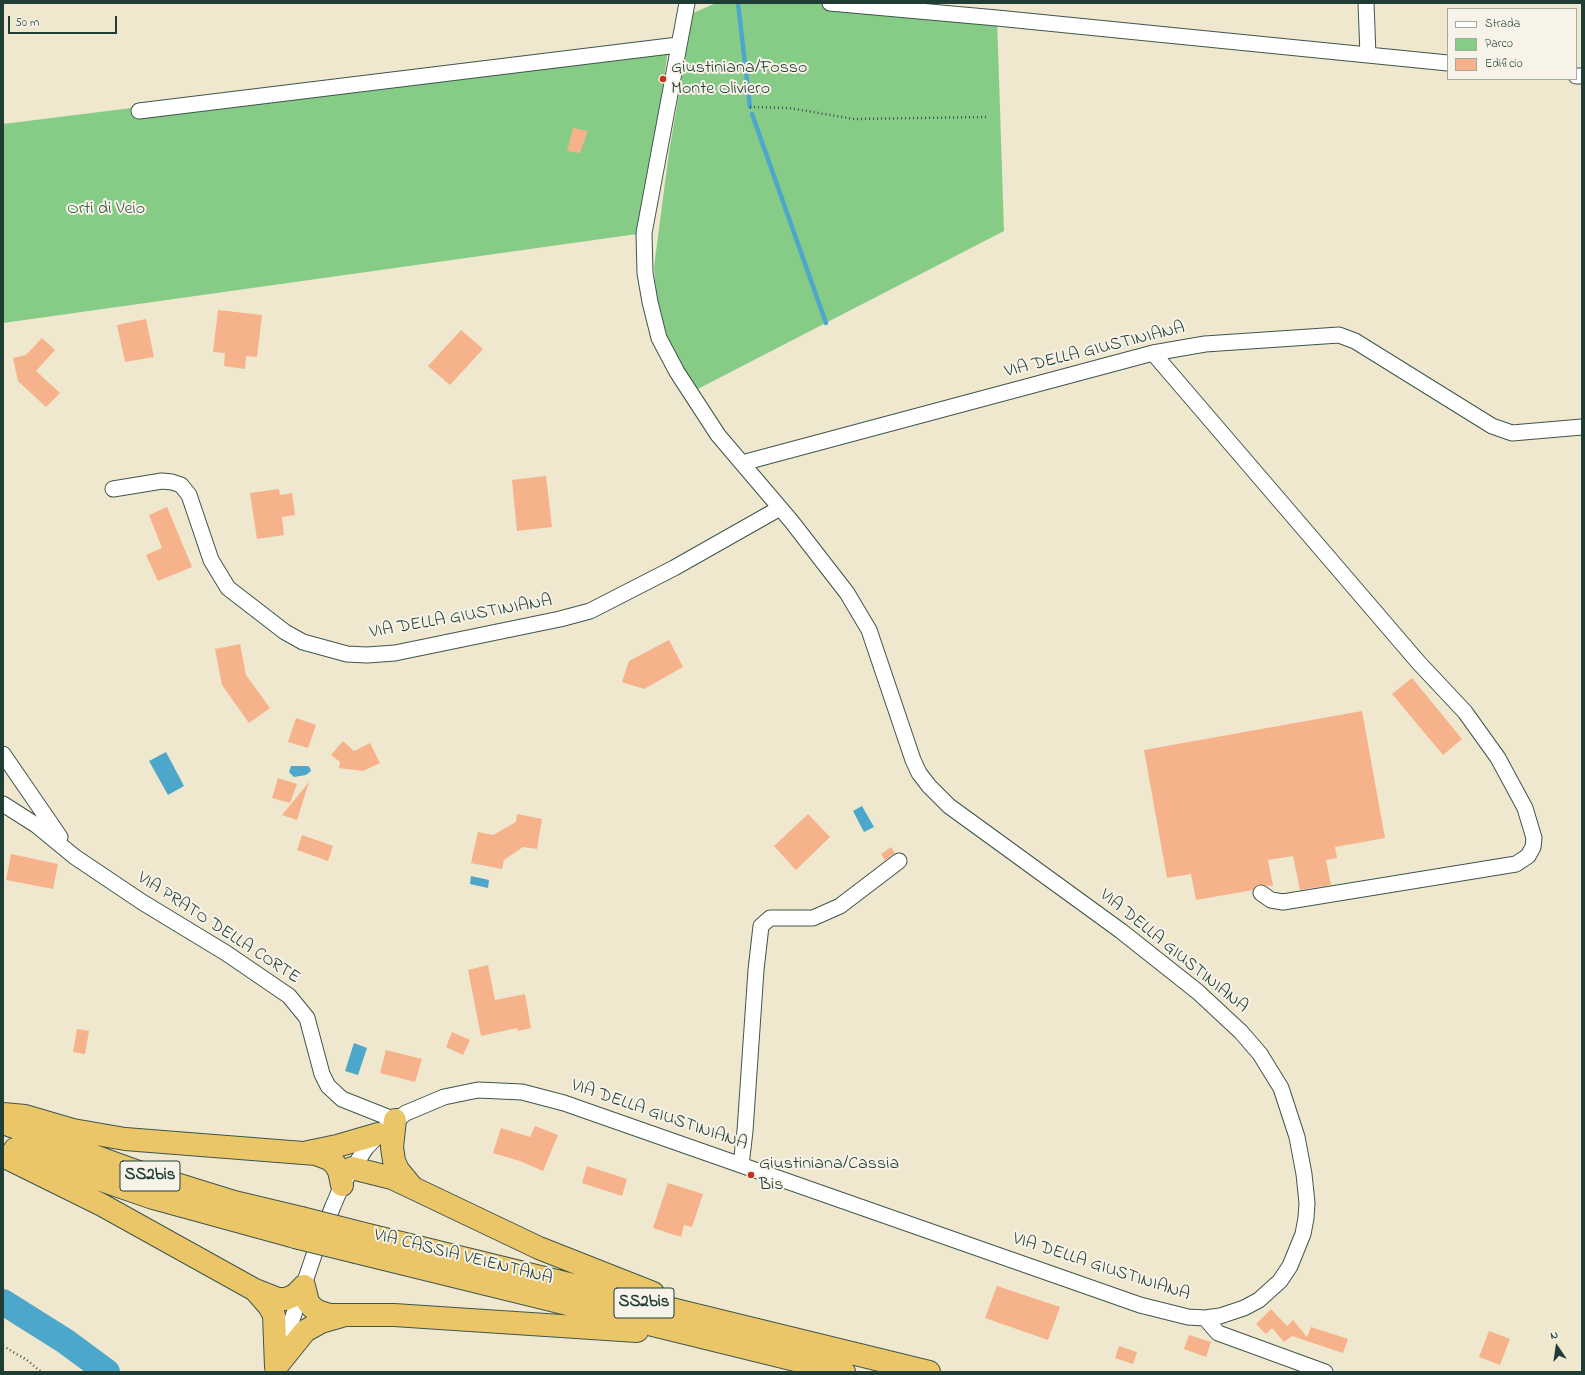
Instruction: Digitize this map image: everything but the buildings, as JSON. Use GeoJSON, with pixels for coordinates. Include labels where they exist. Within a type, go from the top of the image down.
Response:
{"type":"FeatureCollection","features":[{"type":"Feature","properties":{"kind":"highway"},"geometry":{"type":"LineString","coordinates":[[3,1114],[24,1116],[73,1130],[125,1139],[306,1152],[321,1156],[332,1161],[339,1171],[347,1176],[385,1176],[412,1187],[539,1248],[673,1301],[721,1322]]}},
{"type":"Feature","properties":{"kind":"highway"},"geometry":{"type":"LineString","coordinates":[[395,1120],[392,1147],[394,1161],[401,1174],[412,1187]]}},
{"type":"Feature","properties":{"kind":"highway","name":"VIA CASSIA VEIENTANA"},"geometry":{"type":"LineString","coordinates":[[3,1123],[147,1175],[234,1202],[298,1227]]}},
{"type":"Feature","properties":{"kind":"highway"},"geometry":{"type":"LineString","coordinates":[[306,1152],[337,1146],[378,1134]]}},
{"type":"Feature","properties":{"kind":"highway","name":"VIA CASSIA VEIENTANA"},"geometry":{"type":"LineString","coordinates":[[3,1144],[92,1178],[153,1198],[298,1227],[358,1242],[698,1335],[844,1372]]}},
{"type":"Feature","properties":{"kind":"highway"},"geometry":{"type":"LineString","coordinates":[[3,1156],[108,1209],[254,1290],[278,1299],[286,1300],[295,1295],[304,1286]]}},
{"type":"Feature","properties":{"kind":"highway","name":"VIA CASSIA VEIENTANA"},"geometry":{"type":"LineString","coordinates":[[358,1242],[721,1322],[929,1372]]}},
{"type":"Feature","properties":{"kind":"highway"},"geometry":{"type":"LineString","coordinates":[[304,1286],[308,1302],[314,1309],[323,1314],[344,1316],[394,1315],[698,1335]]}},
{"type":"Feature","properties":{"kind":"highway"},"geometry":{"type":"LineString","coordinates":[[254,1290],[269,1306],[274,1315],[275,1370]]}},
{"type":"Feature","properties":{"kind":"highway"},"geometry":{"type":"LineString","coordinates":[[275,1370],[305,1331],[321,1322],[344,1316]]}},
{"type":"Feature","properties":{"kind":"street","name":"VIA DELLA GIUSTINIANA"},"geometry":{"type":"LineString","coordinates":[[275,1370],[320,1238],[347,1176],[378,1134],[395,1120],[420,1106],[452,1095],[486,1090],[517,1092],[564,1103],[1140,1305],[1188,1317],[1205,1318],[1234,1311],[1259,1300],[1280,1281],[1290,1266],[1298,1248],[1306,1218],[1306,1189],[1297,1137],[1281,1088],[1255,1049],[1198,992],[1121,931],[949,806],[929,786],[919,773],[913,760],[869,630],[847,593],[780,508],[718,435],[686,386],[659,338],[650,302],[645,273],[644,233],[687,3]]}},
{"type":"Feature","properties":{"kind":"street"},"geometry":{"type":"LineString","coordinates":[[830,3],[1447,63]]}},
{"type":"Feature","properties":{"kind":"street"},"geometry":{"type":"LineString","coordinates":[[1366,3],[1368,55]]}},
{"type":"Feature","properties":{"kind":"street"},"geometry":{"type":"LineString","coordinates":[[139,111],[678,45]]}},
{"type":"Feature","properties":{"kind":"street","name":"VIA DELLA GIUSTINIANA"},"geometry":{"type":"LineString","coordinates":[[742,463],[1153,353],[1205,344],[1339,335],[1355,341],[1492,426],[1512,433],[1582,427]]}},
{"type":"Feature","properties":{"kind":"street"},"geometry":{"type":"LineString","coordinates":[[1153,353],[1419,663],[1465,712],[1498,758],[1525,808],[1534,838],[1533,847],[1528,856],[1516,864],[1283,902],[1270,900],[1262,893]]}},
{"type":"Feature","properties":{"kind":"street","name":"VIA DELLA GIUSTINIANA"},"geometry":{"type":"LineString","coordinates":[[113,489],[162,481],[181,485],[189,495],[211,560],[228,588],[285,632],[303,642],[347,654],[367,655],[395,653],[560,619],[590,611],[674,568],[780,508]]}},
{"type":"Feature","properties":{"kind":"street"},"geometry":{"type":"LineString","coordinates":[[3,754],[50,825],[76,857]]}},
{"type":"Feature","properties":{"kind":"street","name":"VIA PRATO DELLA CORTE"},"geometry":{"type":"LineString","coordinates":[[3,804],[36,825],[76,857],[142,902],[226,953],[289,996],[307,1018],[322,1074],[328,1086],[342,1099],[395,1120]]}},
{"type":"Feature","properties":{"kind":"street"},"geometry":{"type":"LineString","coordinates":[[741,1165],[747,1109],[756,970],[761,926],[770,918],[813,918],[840,906],[899,861]]}},
{"type":"Feature","properties":{"kind":"street"},"geometry":{"type":"LineString","coordinates":[[1205,1318],[1218,1333],[1325,1372]]}},
{"type":"Feature","properties":{"kind":"path"},"geometry":{"type":"LineString","coordinates":[[750,107],[789,108],[854,119],[986,117]]}},
{"type":"Feature","properties":{"kind":"path"},"geometry":{"type":"LineString","coordinates":[[3,1346],[27,1360],[41,1372]]}},
{"type":"Feature","properties":{"kind":"green space"},"geometry":{"type":"Polygon","coordinates":[[[716,3],[830,3],[997,18],[1004,231],[690,393],[681,379],[663,328],[656,293],[654,267],[669,152],[693,13],[716,3]]]}},
{"type":"Feature","properties":{"kind":"green space","name":"Orti di Veio"},"geometry":{"type":"Polygon","coordinates":[[[669,41],[644,233],[3,323],[3,124],[669,41]]]}},
{"type":"Feature","properties":{"kind":"water"},"geometry":{"type":"Polygon","coordinates":[[[166,752],[184,786],[168,795],[149,761],[166,752]]]}},
{"type":"Feature","properties":{"kind":"water"},"geometry":{"type":"Polygon","coordinates":[[[291,766],[308,766],[311,771],[306,775],[294,777],[289,772],[291,766]]]}},
{"type":"Feature","properties":{"kind":"water"},"geometry":{"type":"Polygon","coordinates":[[[862,806],[874,827],[864,832],[853,811],[862,806]]]}},
{"type":"Feature","properties":{"kind":"water"},"geometry":{"type":"Polygon","coordinates":[[[471,876],[489,880],[488,888],[470,884],[471,876]]]}},
{"type":"Feature","properties":{"kind":"water"},"geometry":{"type":"Polygon","coordinates":[[[354,1043],[367,1048],[358,1075],[345,1071],[354,1043]]]}},
{"type":"Feature","properties":{"kind":"waterway"},"geometry":{"type":"LineString","coordinates":[[738,3],[750,107]]}},
{"type":"Feature","properties":{"kind":"waterway"},"geometry":{"type":"LineString","coordinates":[[752,114],[826,323]]}},
{"type":"Feature","properties":{"kind":"waterway"},"geometry":{"type":"LineString","coordinates":[[3,1302],[65,1341],[107,1372]]}},
{"type":"Feature","properties":{"kind":"place","name":"Giustiniana/Fosso Monte Oliviero"},"geometry":{"type":"Point","coordinates":[663,79]}},
{"type":"Feature","properties":{"kind":"place","name":"Giustiniana/Cassia Bis"},"geometry":{"type":"Point","coordinates":[751,1175]}}]}
